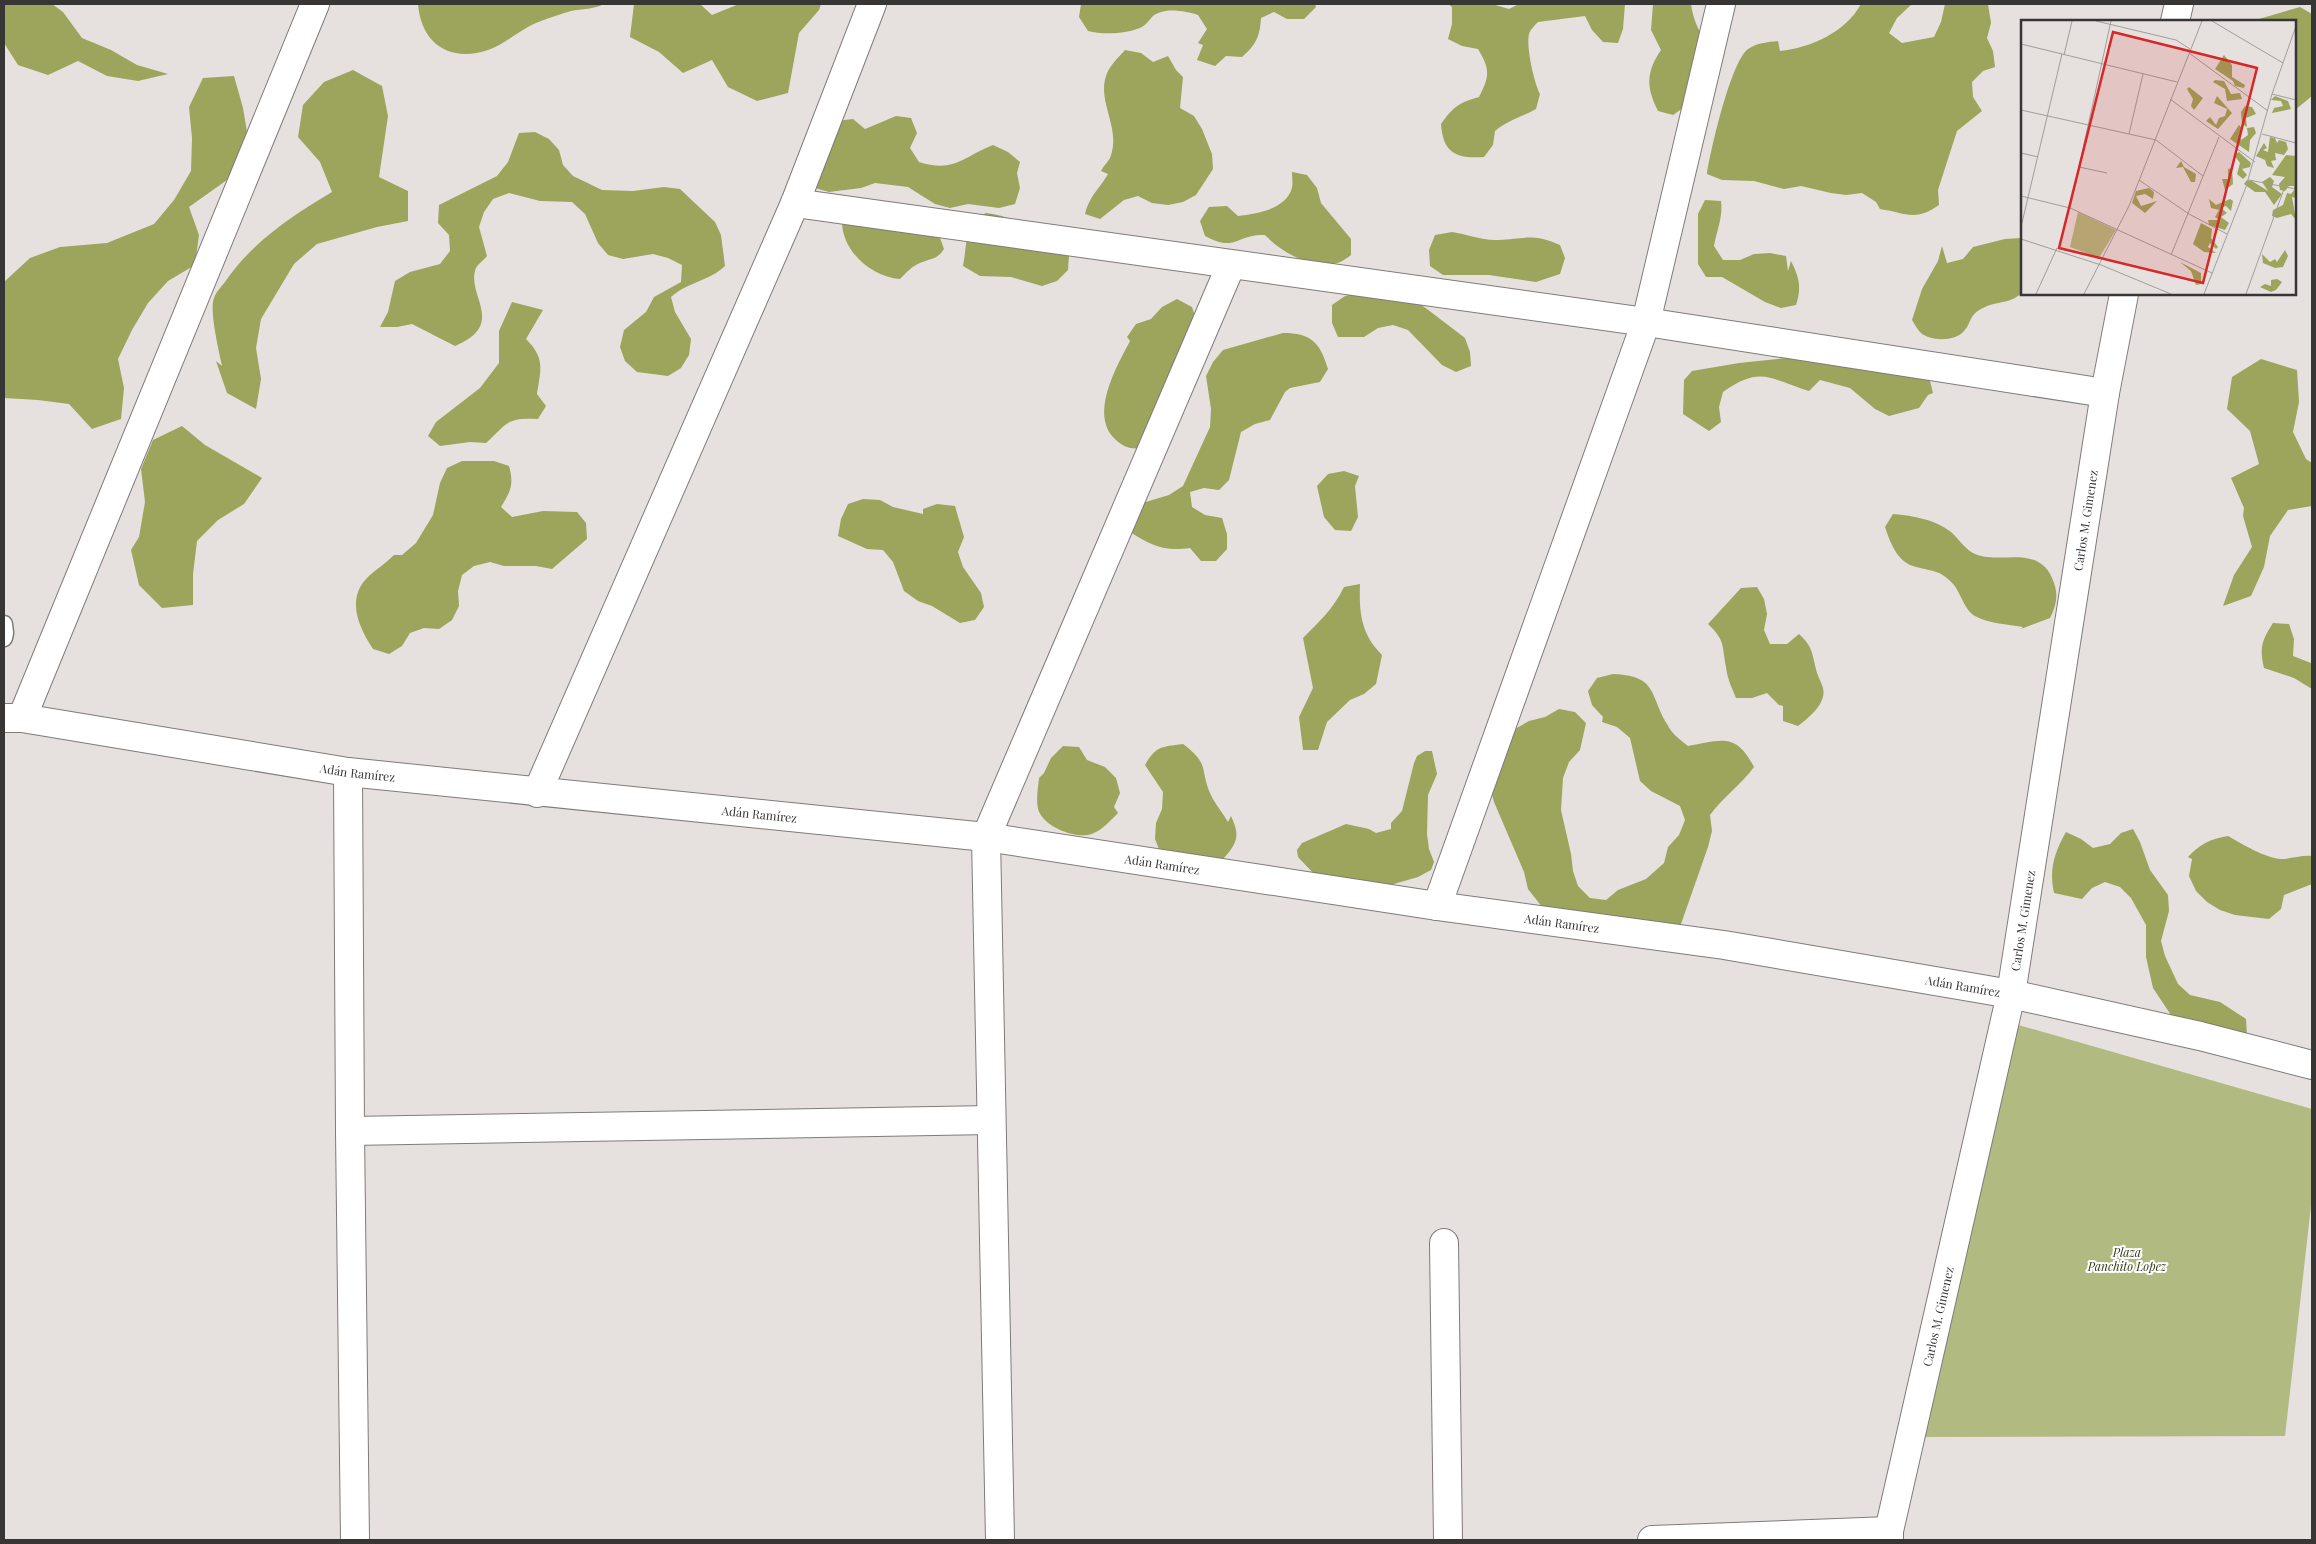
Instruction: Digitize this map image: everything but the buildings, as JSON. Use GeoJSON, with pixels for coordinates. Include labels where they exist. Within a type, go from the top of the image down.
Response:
{"type":"FeatureCollection","features":[{"type":"Feature","properties":{"kind":"street"},"geometry":{"type":"LineString","coordinates":[[13,718],[316,4]]}},
{"type":"Feature","properties":{"kind":"street"},"geometry":{"type":"LineString","coordinates":[[537,793],[795,203],[872,4]]}},
{"type":"Feature","properties":{"kind":"street"},"geometry":{"type":"LineString","coordinates":[[1436,906],[1646,322],[1721,4]]}},
{"type":"Feature","properties":{"kind":"street"},"geometry":{"type":"LineString","coordinates":[[2176,20],[2179,4]]}},
{"type":"Feature","properties":{"kind":"street"},"geometry":{"type":"LineString","coordinates":[[795,203],[1646,322],[2105,393]]}},
{"type":"Feature","properties":{"kind":"street"},"geometry":{"type":"LineString","coordinates":[[1000,1540],[990,1120],[986,837],[1231,265]]}},
{"type":"Feature","properties":{"kind":"street","name":"Carlos M. Gimenez"},"geometry":{"type":"LineString","coordinates":[[1889,1536],[2011,994],[2105,393],[2124,295]]}},
{"type":"Feature","properties":{"kind":"street","name":"Adán Ramírez"},"geometry":{"type":"LineString","coordinates":[[13,718],[348,772],[537,793],[986,837],[1436,906],[1724,945],[2011,994],[2200,1036],[2312,1065]]}},
{"type":"Feature","properties":{"kind":"street"},"geometry":{"type":"LineString","coordinates":[[348,772],[350,1131],[356,1540]]}},
{"type":"Feature","properties":{"kind":"street"},"geometry":{"type":"LineString","coordinates":[[350,1131],[990,1120]]}},
{"type":"Feature","properties":{"kind":"street"},"geometry":{"type":"LineString","coordinates":[[1444,1243],[1448,1540]]}},
{"type":"Feature","properties":{"kind":"street"},"geometry":{"type":"LineString","coordinates":[[1652,1540],[1889,1536]]}},
{"type":"Feature","properties":{"kind":"lane"},"geometry":{"type":"LineString","coordinates":[[4,624],[4,638]]}},
{"type":"Feature","properties":{"kind":"green space"},"geometry":{"type":"Polygon","coordinates":[[[4,4],[52,4],[63,12],[82,38],[111,50],[137,65],[168,74],[138,81],[107,76],[78,61],[48,75],[18,65],[4,43],[4,4]]]}},
{"type":"Feature","properties":{"kind":"green space"},"geometry":{"type":"Polygon","coordinates":[[[418,4],[604,4],[571,11],[541,21],[488,50],[461,54],[440,46],[431,39],[420,18],[418,4]]]}},
{"type":"Feature","properties":{"kind":"green space"},"geometry":{"type":"Polygon","coordinates":[[[634,4],[700,4],[712,15],[739,4],[821,4],[819,10],[799,33],[788,93],[757,101],[728,87],[712,60],[683,73],[659,52],[630,37],[634,4]]]}},
{"type":"Feature","properties":{"kind":"green space"},"geometry":{"type":"Polygon","coordinates":[[[1081,4],[1315,4],[1316,7],[1304,19],[1287,19],[1274,12],[1261,18],[1260,30],[1256,40],[1247,53],[1242,57],[1226,56],[1215,66],[1197,60],[1203,45],[1198,43],[1207,29],[1198,15],[1181,11],[1163,11],[1136,29],[1115,33],[1101,33],[1088,31],[1079,17],[1081,4]]]}},
{"type":"Feature","properties":{"kind":"green space"},"geometry":{"type":"Polygon","coordinates":[[[1448,4],[1492,4],[1509,9],[1519,4],[1625,4],[1623,29],[1618,43],[1603,42],[1592,30],[1585,16],[1538,22],[1530,32],[1528,40],[1531,64],[1540,94],[1536,109],[1510,121],[1495,131],[1493,145],[1484,157],[1466,157],[1448,148],[1442,134],[1441,124],[1453,109],[1462,103],[1479,97],[1487,78],[1487,73],[1485,62],[1478,49],[1462,46],[1448,39],[1452,24],[1452,7],[1448,4]]]}},
{"type":"Feature","properties":{"kind":"green space"},"geometry":{"type":"Polygon","coordinates":[[[1653,4],[1691,4],[1696,24],[1707,43],[1686,106],[1673,115],[1658,111],[1651,94],[1650,73],[1661,50],[1651,30],[1653,4]]]}},
{"type":"Feature","properties":{"kind":"green space"},"geometry":{"type":"Polygon","coordinates":[[[1861,4],[1912,4],[1897,18],[1889,33],[1902,43],[1934,37],[1941,22],[1945,4],[1988,4],[1991,23],[1987,38],[1993,51],[1995,67],[1983,71],[1972,82],[1973,97],[1982,111],[1957,131],[1938,190],[1939,205],[1923,213],[1910,215],[1880,209],[1876,202],[1862,193],[1846,195],[1801,186],[1784,189],[1754,181],[1722,180],[1707,174],[1712,147],[1728,88],[1741,57],[1748,49],[1766,42],[1778,41],[1780,51],[1815,42],[1846,23],[1861,4]]]}},
{"type":"Feature","properties":{"kind":"green space"},"geometry":{"type":"Polygon","coordinates":[[[2300,7],[2312,14],[2312,96],[2296,109],[2296,20],[2255,20],[2300,7]]]}},
{"type":"Feature","properties":{"kind":"green space"},"geometry":{"type":"Polygon","coordinates":[[[1125,50],[1141,53],[1153,62],[1168,56],[1176,70],[1183,77],[1180,108],[1194,116],[1202,129],[1212,154],[1213,169],[1196,195],[1183,202],[1168,205],[1152,203],[1138,196],[1124,200],[1100,219],[1085,214],[1092,197],[1108,174],[1101,171],[1110,158],[1113,148],[1112,127],[1106,106],[1104,86],[1109,69],[1125,50]]]}},
{"type":"Feature","properties":{"kind":"green space"},"geometry":{"type":"Polygon","coordinates":[[[353,70],[382,86],[388,116],[379,177],[408,191],[408,221],[377,227],[317,244],[294,264],[261,319],[256,348],[261,379],[256,409],[227,393],[216,361],[222,366],[214,321],[214,298],[247,254],[260,242],[288,220],[332,192],[320,162],[298,137],[303,105],[324,82],[353,70]]]}},
{"type":"Feature","properties":{"kind":"green space"},"geometry":{"type":"Polygon","coordinates":[[[234,76],[243,108],[248,138],[241,170],[189,207],[199,235],[195,265],[168,281],[148,303],[118,359],[124,388],[121,419],[92,429],[69,404],[4,398],[4,282],[30,258],[60,247],[107,243],[154,224],[174,200],[191,171],[192,138],[189,107],[203,78],[234,76]]]}},
{"type":"Feature","properties":{"kind":"green space"},"geometry":{"type":"Polygon","coordinates":[[[896,116],[911,118],[917,133],[910,148],[919,162],[941,166],[950,165],[993,145],[1008,152],[1020,162],[1017,173],[1020,188],[1015,204],[999,208],[968,204],[950,208],[935,204],[908,187],[875,183],[861,188],[829,192],[815,188],[836,121],[853,119],[865,129],[896,116]]]}},
{"type":"Feature","properties":{"kind":"green space"},"geometry":{"type":"Polygon","coordinates":[[[535,132],[549,139],[559,150],[563,165],[573,176],[602,190],[633,191],[664,187],[680,189],[715,222],[721,235],[725,266],[671,297],[675,312],[691,339],[689,355],[681,368],[668,376],[637,372],[625,361],[620,347],[624,330],[646,312],[654,297],[681,282],[682,265],[668,258],[653,254],[623,259],[608,255],[598,243],[585,214],[572,202],[540,201],[509,193],[493,199],[484,212],[479,227],[487,256],[476,268],[474,278],[482,319],[479,328],[471,337],[455,346],[412,324],[397,327],[380,327],[388,312],[395,281],[410,272],[440,264],[450,251],[449,235],[438,223],[439,205],[497,176],[508,162],[519,133],[535,132]]]}},
{"type":"Feature","properties":{"kind":"green space"},"geometry":{"type":"Polygon","coordinates":[[[1292,172],[1307,175],[1317,188],[1321,203],[1351,239],[1351,255],[1343,261],[1327,265],[1307,262],[1279,248],[1265,235],[1255,235],[1230,243],[1215,241],[1205,236],[1200,221],[1209,207],[1227,206],[1238,216],[1270,209],[1284,201],[1289,195],[1292,188],[1292,172]]]}},
{"type":"Feature","properties":{"kind":"green space"},"geometry":{"type":"Polygon","coordinates":[[[1705,200],[1721,201],[1720,218],[1714,246],[1723,260],[1740,260],[1754,254],[1770,253],[1786,256],[1788,271],[1791,261],[1799,282],[1796,305],[1781,308],[1765,302],[1722,277],[1706,277],[1698,264],[1698,214],[1705,200]]]}},
{"type":"Feature","properties":{"kind":"green space"},"geometry":{"type":"Polygon","coordinates":[[[986,213],[1009,218],[1019,223],[1069,255],[1068,270],[1057,281],[1042,286],[1011,277],[980,276],[963,266],[967,236],[972,219],[986,213]]]}},
{"type":"Feature","properties":{"kind":"green space"},"geometry":{"type":"Polygon","coordinates":[[[842,223],[939,235],[944,249],[936,257],[914,266],[900,279],[890,277],[870,268],[853,253],[844,234],[842,223]]]}},
{"type":"Feature","properties":{"kind":"green space"},"geometry":{"type":"Polygon","coordinates":[[[1452,232],[1492,240],[1542,239],[1560,245],[1565,258],[1560,274],[1536,282],[1489,275],[1443,275],[1430,266],[1429,250],[1435,235],[1452,232]]]}},
{"type":"Feature","properties":{"kind":"green space"},"geometry":{"type":"Polygon","coordinates":[[[2021,238],[2021,294],[1978,311],[1964,331],[1955,337],[1936,339],[1921,333],[1912,320],[1922,289],[1938,261],[1942,246],[1947,263],[1963,259],[1973,247],[2005,239],[2021,238]]]}},
{"type":"Feature","properties":{"kind":"green space"},"geometry":{"type":"Polygon","coordinates":[[[1359,293],[1414,300],[1465,338],[1470,352],[1471,366],[1456,372],[1442,365],[1408,330],[1393,325],[1378,328],[1364,337],[1338,337],[1332,323],[1332,305],[1345,296],[1359,293]]]}},
{"type":"Feature","properties":{"kind":"green space"},"geometry":{"type":"Polygon","coordinates":[[[1177,299],[1192,307],[1197,322],[1150,446],[1140,448],[1127,447],[1119,443],[1108,429],[1105,417],[1105,404],[1108,390],[1130,341],[1127,337],[1136,324],[1151,319],[1162,307],[1177,299]]]}},
{"type":"Feature","properties":{"kind":"green space"},"geometry":{"type":"Polygon","coordinates":[[[512,302],[543,310],[526,339],[539,358],[540,370],[537,394],[546,406],[538,419],[519,419],[508,423],[486,443],[470,442],[440,446],[428,436],[436,422],[480,388],[499,363],[499,331],[512,302]]]}},
{"type":"Feature","properties":{"kind":"green space"},"geometry":{"type":"Polygon","coordinates":[[[1283,333],[1301,335],[1313,341],[1322,352],[1328,369],[1320,382],[1290,388],[1285,392],[1270,420],[1255,424],[1241,432],[1229,480],[1219,490],[1204,488],[1190,492],[1192,507],[1205,515],[1222,518],[1227,534],[1227,549],[1216,561],[1201,561],[1190,548],[1165,548],[1144,541],[1130,532],[1139,504],[1169,495],[1183,486],[1210,427],[1211,409],[1206,376],[1213,362],[1223,350],[1283,333]]]}},
{"type":"Feature","properties":{"kind":"green space"},"geometry":{"type":"Polygon","coordinates":[[[1786,358],[1929,377],[1933,393],[1928,395],[1919,408],[1889,416],[1875,409],[1850,388],[1820,380],[1809,391],[1775,379],[1757,377],[1747,379],[1723,392],[1719,407],[1721,422],[1709,431],[1683,414],[1684,380],[1692,371],[1786,358]]]}},
{"type":"Feature","properties":{"kind":"green space"},"geometry":{"type":"Polygon","coordinates":[[[2261,359],[2297,370],[2299,402],[2293,432],[2306,459],[2312,463],[2312,506],[2288,510],[2270,536],[2264,567],[2251,596],[2223,606],[2234,575],[2252,547],[2243,516],[2244,508],[2231,478],[2259,464],[2250,431],[2227,409],[2232,377],[2261,359]]]}},
{"type":"Feature","properties":{"kind":"green space"},"geometry":{"type":"Polygon","coordinates":[[[182,426],[205,445],[262,478],[244,504],[218,520],[197,541],[193,574],[193,605],[162,608],[139,585],[131,550],[139,537],[145,502],[141,469],[153,440],[182,426]]]}},
{"type":"Feature","properties":{"kind":"green space"},"geometry":{"type":"Polygon","coordinates":[[[462,461],[494,461],[509,466],[511,487],[501,507],[512,517],[543,511],[577,512],[586,523],[587,539],[552,569],[536,566],[504,566],[490,562],[474,566],[462,575],[458,591],[459,606],[452,620],[439,629],[424,628],[410,633],[402,646],[389,654],[373,649],[363,631],[356,612],[356,602],[362,584],[394,555],[402,555],[416,543],[433,515],[440,483],[447,468],[462,461]]]}},
{"type":"Feature","properties":{"kind":"green space"},"geometry":{"type":"Polygon","coordinates":[[[1344,471],[1359,476],[1355,486],[1358,517],[1351,531],[1335,530],[1324,517],[1317,486],[1328,474],[1344,471]]]}},
{"type":"Feature","properties":{"kind":"green space"},"geometry":{"type":"Polygon","coordinates":[[[863,499],[880,500],[893,507],[923,514],[923,509],[937,504],[955,506],[964,537],[958,552],[963,567],[981,593],[984,607],[975,620],[960,623],[932,606],[918,601],[904,591],[893,562],[883,550],[867,549],[838,536],[841,519],[848,504],[863,499]]]}},
{"type":"Feature","properties":{"kind":"green space"},"geometry":{"type":"Polygon","coordinates":[[[1893,514],[1916,517],[1938,524],[1951,532],[1973,553],[1993,557],[2027,558],[2037,561],[2045,567],[2056,589],[2056,603],[2050,618],[2021,629],[2023,627],[1993,622],[1975,616],[1968,610],[1954,585],[1944,576],[1935,571],[1907,564],[1898,555],[1885,527],[1893,514]]]}},
{"type":"Feature","properties":{"kind":"green space"},"geometry":{"type":"Polygon","coordinates":[[[1360,584],[1360,604],[1363,622],[1370,639],[1382,655],[1376,684],[1364,694],[1350,700],[1327,722],[1318,750],[1303,750],[1299,717],[1313,688],[1303,638],[1331,608],[1344,587],[1360,584]]]}},
{"type":"Feature","properties":{"kind":"green space"},"geometry":{"type":"Polygon","coordinates":[[[1757,587],[1764,599],[1767,614],[1764,630],[1770,644],[1787,644],[1799,634],[1807,642],[1811,650],[1823,688],[1824,694],[1820,705],[1798,726],[1783,721],[1783,706],[1779,705],[1767,693],[1752,698],[1736,698],[1727,675],[1722,643],[1708,624],[1741,588],[1757,587]]]}},
{"type":"Feature","properties":{"kind":"green space"},"geometry":{"type":"Polygon","coordinates":[[[2273,623],[2289,624],[2294,639],[2293,656],[2311,663],[2312,689],[2294,678],[2264,668],[2262,644],[2273,623]]]}},
{"type":"Feature","properties":{"kind":"green space"},"geometry":{"type":"Polygon","coordinates":[[[1613,674],[1628,675],[1638,678],[1645,683],[1650,688],[1669,728],[1688,746],[1719,741],[1734,743],[1741,748],[1754,767],[1710,815],[1712,831],[1708,847],[1681,924],[1667,929],[1546,912],[1528,889],[1524,872],[1494,802],[1490,787],[1515,729],[1559,709],[1575,712],[1586,723],[1580,750],[1569,762],[1563,778],[1561,810],[1573,871],[1578,886],[1590,898],[1606,900],[1618,890],[1646,879],[1664,863],[1668,847],[1679,835],[1685,820],[1680,806],[1651,791],[1640,781],[1630,738],[1617,727],[1602,722],[1603,717],[1592,705],[1588,691],[1597,678],[1613,674]]]}},
{"type":"Feature","properties":{"kind":"green space"},"geometry":{"type":"Polygon","coordinates":[[[1183,744],[1198,757],[1213,798],[1228,822],[1231,816],[1236,828],[1235,843],[1224,858],[1193,860],[1161,854],[1155,839],[1156,823],[1162,809],[1163,792],[1145,765],[1152,754],[1160,748],[1183,744]]]}},
{"type":"Feature","properties":{"kind":"green space"},"geometry":{"type":"Polygon","coordinates":[[[1063,746],[1079,747],[1087,760],[1105,767],[1116,778],[1120,793],[1114,807],[1118,813],[1104,827],[1094,833],[1079,835],[1062,831],[1041,816],[1038,809],[1039,778],[1044,773],[1051,758],[1063,746]]]}},
{"type":"Feature","properties":{"kind":"green space"},"geometry":{"type":"Polygon","coordinates":[[[1425,751],[1432,751],[1437,774],[1428,795],[1427,834],[1429,849],[1434,862],[1431,870],[1418,877],[1373,890],[1354,879],[1315,875],[1298,857],[1297,850],[1302,843],[1346,824],[1369,829],[1376,833],[1391,829],[1391,823],[1402,811],[1417,756],[1425,751]]]}},
{"type":"Feature","properties":{"kind":"green space"},"geometry":{"type":"Polygon","coordinates":[[[2133,829],[2150,870],[2168,895],[2169,911],[2161,941],[2165,956],[2178,984],[2190,995],[2220,1002],[2246,1019],[2247,1036],[2181,1026],[2171,1015],[2153,988],[2146,957],[2146,925],[2131,898],[2120,887],[2105,882],[2092,888],[2082,899],[2054,893],[2052,869],[2058,847],[2066,832],[2081,839],[2093,848],[2110,844],[2121,833],[2133,829]]]}},
{"type":"Feature","properties":{"kind":"green space"},"geometry":{"type":"Polygon","coordinates":[[[2228,836],[2254,850],[2275,858],[2285,859],[2312,856],[2312,884],[2284,895],[2281,909],[2269,919],[2235,915],[2220,910],[2207,902],[2196,891],[2189,876],[2192,859],[2188,857],[2206,843],[2228,836]]]}},
{"type":"Feature","properties":{"kind":"green space","name":"Plaza Panchito Lopez"},"geometry":{"type":"Polygon","coordinates":[[[1994,1018],[2312,1109],[2312,1197],[2285,1436],[1913,1437],[1994,1018]]]}}]}
